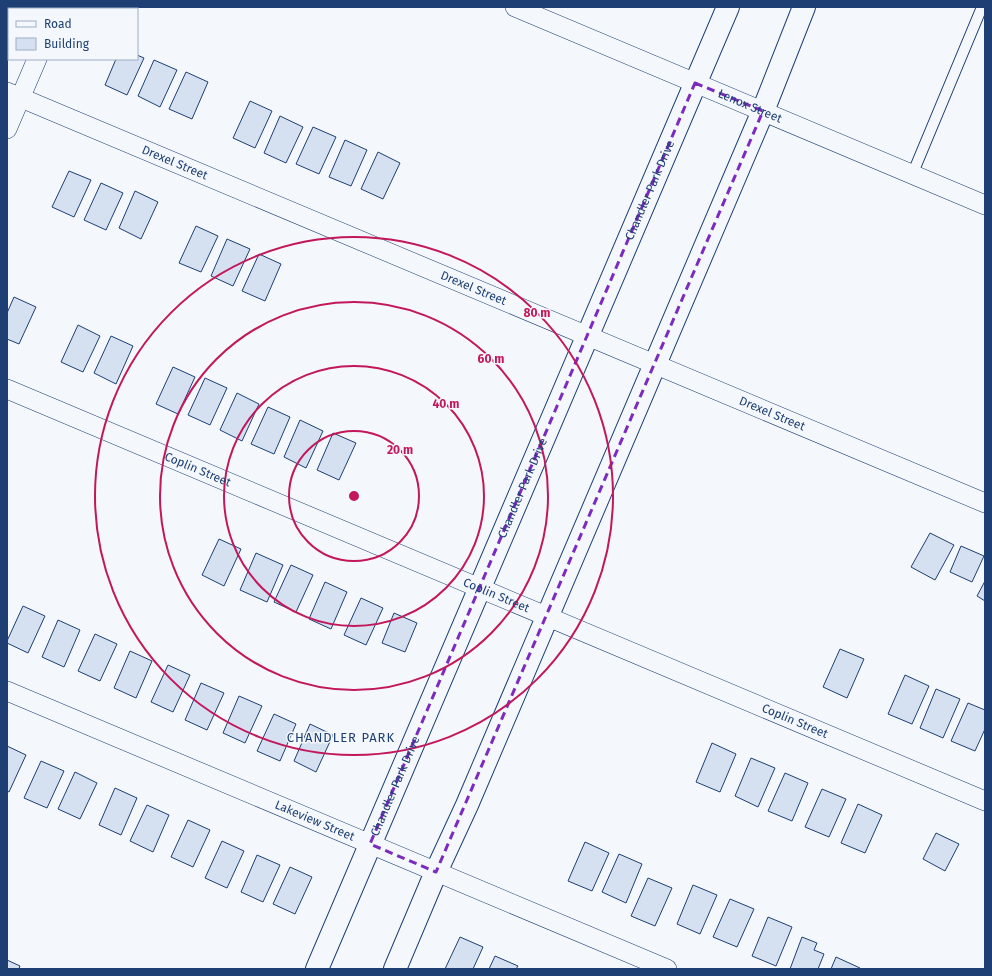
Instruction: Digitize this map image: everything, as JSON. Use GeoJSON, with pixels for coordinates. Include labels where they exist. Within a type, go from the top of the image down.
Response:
{"type":"FeatureCollection","features":[{"type":"Feature","properties":{"kind":"street","name":"Lenox Street"},"geometry":{"type":"LineString","coordinates":[[515,7],[985,205]]}},
{"type":"Feature","properties":{"kind":"street","name":"Chandler Park Drive"},"geometry":{"type":"LineString","coordinates":[[317,969],[728,7]]}},
{"type":"Feature","properties":{"kind":"street"},"geometry":{"type":"LineString","coordinates":[[395,969],[548,617],[764,111],[804,7]]}},
{"type":"Feature","properties":{"kind":"street"},"geometry":{"type":"LineString","coordinates":[[7,129],[14,94],[36,60]]}},
{"type":"Feature","properties":{"kind":"street","name":"Drexel Street"},"geometry":{"type":"LineString","coordinates":[[14,94],[985,503]]}},
{"type":"Feature","properties":{"kind":"street","name":"Coplin Street"},"geometry":{"type":"LineString","coordinates":[[7,389],[985,801]]}},
{"type":"Feature","properties":{"kind":"street","name":"Lakeview Street"},"geometry":{"type":"LineString","coordinates":[[7,691],[667,969]]}},
{"type":"Feature","properties":{"kind":"lane"},"geometry":{"type":"LineString","coordinates":[[912,174],[982,7]]}},
{"type":"Feature","properties":{"kind":"highlighted area"},"geometry":{"type":"Polygon","coordinates":[[[695,83],[763,111],[436,872],[370,844],[695,83]]]}},
{"type":"Feature","properties":{"kind":"building"},"geometry":{"type":"Polygon","coordinates":[[[138,55],[144,58],[127,95],[105,85],[116,60],[138,60],[138,55]]]}},
{"type":"Feature","properties":{"kind":"building"},"geometry":{"type":"Polygon","coordinates":[[[154,60],[177,70],[160,107],[138,96],[154,60]]]}},
{"type":"Feature","properties":{"kind":"building"},"geometry":{"type":"Polygon","coordinates":[[[186,72],[208,82],[192,119],[169,109],[186,72]]]}},
{"type":"Feature","properties":{"kind":"building"},"geometry":{"type":"Polygon","coordinates":[[[250,101],[272,111],[255,148],[233,138],[250,101]]]}},
{"type":"Feature","properties":{"kind":"building"},"geometry":{"type":"Polygon","coordinates":[[[280,116],[303,127],[286,163],[264,153],[280,116]]]}},
{"type":"Feature","properties":{"kind":"building"},"geometry":{"type":"Polygon","coordinates":[[[313,127],[336,137],[319,174],[296,164],[313,127]]]}},
{"type":"Feature","properties":{"kind":"building"},"geometry":{"type":"Polygon","coordinates":[[[345,140],[367,150],[351,186],[329,177],[345,140]]]}},
{"type":"Feature","properties":{"kind":"building"},"geometry":{"type":"Polygon","coordinates":[[[378,152],[400,163],[383,199],[361,189],[378,152]]]}},
{"type":"Feature","properties":{"kind":"building"},"geometry":{"type":"Polygon","coordinates":[[[69,171],[91,180],[74,217],[52,207],[69,171]]]}},
{"type":"Feature","properties":{"kind":"building"},"geometry":{"type":"Polygon","coordinates":[[[101,183],[123,193],[106,230],[84,220],[101,183]]]}},
{"type":"Feature","properties":{"kind":"building"},"geometry":{"type":"Polygon","coordinates":[[[135,191],[158,202],[141,239],[119,228],[135,191]]]}},
{"type":"Feature","properties":{"kind":"building"},"geometry":{"type":"Polygon","coordinates":[[[196,226],[218,236],[201,272],[179,263],[196,226]]]}},
{"type":"Feature","properties":{"kind":"building"},"geometry":{"type":"Polygon","coordinates":[[[227,239],[250,249],[233,286],[211,276],[227,239]]]}},
{"type":"Feature","properties":{"kind":"building"},"geometry":{"type":"Polygon","coordinates":[[[259,254],[281,264],[265,301],[242,291],[259,254]]]}},
{"type":"Feature","properties":{"kind":"building"},"geometry":{"type":"Polygon","coordinates":[[[14,297],[36,307],[19,344],[7,339],[7,313],[14,297]]]}},
{"type":"Feature","properties":{"kind":"building"},"geometry":{"type":"Polygon","coordinates":[[[78,325],[100,336],[83,372],[61,362],[78,325]]]}},
{"type":"Feature","properties":{"kind":"building"},"geometry":{"type":"Polygon","coordinates":[[[111,336],[133,346],[116,384],[94,373],[111,336]]]}},
{"type":"Feature","properties":{"kind":"building"},"geometry":{"type":"Polygon","coordinates":[[[173,367],[195,377],[178,414],[156,404],[173,367]]]}},
{"type":"Feature","properties":{"kind":"building"},"geometry":{"type":"Polygon","coordinates":[[[205,378],[227,388],[210,425],[188,415],[205,378]]]}},
{"type":"Feature","properties":{"kind":"building"},"geometry":{"type":"Polygon","coordinates":[[[237,393],[259,404],[242,441],[220,430],[237,393]]]}},
{"type":"Feature","properties":{"kind":"building"},"geometry":{"type":"Polygon","coordinates":[[[268,407],[290,417],[274,454],[251,444],[268,407]]]}},
{"type":"Feature","properties":{"kind":"building"},"geometry":{"type":"Polygon","coordinates":[[[300,420],[323,431],[306,468],[284,457],[300,420]]]}},
{"type":"Feature","properties":{"kind":"building"},"geometry":{"type":"Polygon","coordinates":[[[333,433],[356,443],[339,480],[317,470],[333,433]]]}},
{"type":"Feature","properties":{"kind":"building"},"geometry":{"type":"Polygon","coordinates":[[[930,533],[954,545],[935,580],[911,567],[930,533]]]}},
{"type":"Feature","properties":{"kind":"building"},"geometry":{"type":"Polygon","coordinates":[[[219,539],[241,549],[224,586],[202,575],[219,539]]]}},
{"type":"Feature","properties":{"kind":"building"},"geometry":{"type":"Polygon","coordinates":[[[961,546],[984,556],[972,582],[950,572],[961,546]]]}},
{"type":"Feature","properties":{"kind":"building"},"geometry":{"type":"Polygon","coordinates":[[[256,553],[283,565],[267,602],[240,590],[256,553]]]}},
{"type":"Feature","properties":{"kind":"building"},"geometry":{"type":"Polygon","coordinates":[[[291,565],[313,575],[296,612],[274,602],[291,565]]]}},
{"type":"Feature","properties":{"kind":"building"},"geometry":{"type":"Polygon","coordinates":[[[985,581],[985,601],[977,596],[985,581]]]}},
{"type":"Feature","properties":{"kind":"building"},"geometry":{"type":"Polygon","coordinates":[[[325,582],[347,592],[331,629],[309,619],[325,582]]]}},
{"type":"Feature","properties":{"kind":"building"},"geometry":{"type":"Polygon","coordinates":[[[361,598],[383,608],[366,645],[344,635],[361,598]]]}},
{"type":"Feature","properties":{"kind":"building"},"geometry":{"type":"Polygon","coordinates":[[[23,606],[45,616],[28,653],[7,643],[23,606]]]}},
{"type":"Feature","properties":{"kind":"building"},"geometry":{"type":"Polygon","coordinates":[[[394,613],[417,623],[405,652],[382,643],[394,613]]]}},
{"type":"Feature","properties":{"kind":"building"},"geometry":{"type":"Polygon","coordinates":[[[58,620],[80,630],[64,667],[42,657],[58,620]]]}},
{"type":"Feature","properties":{"kind":"building"},"geometry":{"type":"Polygon","coordinates":[[[95,634],[117,644],[100,681],[78,671],[95,634]]]}},
{"type":"Feature","properties":{"kind":"building"},"geometry":{"type":"Polygon","coordinates":[[[840,649],[864,659],[847,698],[823,687],[840,649]]]}},
{"type":"Feature","properties":{"kind":"building"},"geometry":{"type":"Polygon","coordinates":[[[130,651],[152,661],[136,698],[114,688],[130,651]]]}},
{"type":"Feature","properties":{"kind":"building"},"geometry":{"type":"Polygon","coordinates":[[[168,665],[190,675],[173,712],[151,702],[168,665]]]}},
{"type":"Feature","properties":{"kind":"building"},"geometry":{"type":"Polygon","coordinates":[[[905,675],[929,686],[912,724],[888,714],[905,675]]]}},
{"type":"Feature","properties":{"kind":"building"},"geometry":{"type":"Polygon","coordinates":[[[201,683],[224,693],[207,730],[185,720],[201,683]]]}},
{"type":"Feature","properties":{"kind":"building"},"geometry":{"type":"Polygon","coordinates":[[[936,689],[960,699],[943,738],[920,728],[936,689]]]}},
{"type":"Feature","properties":{"kind":"building"},"geometry":{"type":"Polygon","coordinates":[[[239,696],[262,706],[245,743],[223,733],[239,696]]]}},
{"type":"Feature","properties":{"kind":"building"},"geometry":{"type":"Polygon","coordinates":[[[968,703],[985,710],[985,729],[975,751],[951,741],[968,703]]]}},
{"type":"Feature","properties":{"kind":"building"},"geometry":{"type":"Polygon","coordinates":[[[274,714],[296,724],[280,761],[257,751],[274,714]]]}},
{"type":"Feature","properties":{"kind":"building"},"geometry":{"type":"Polygon","coordinates":[[[310,724],[333,735],[316,772],[294,761],[310,724]]]}},
{"type":"Feature","properties":{"kind":"building"},"geometry":{"type":"Polygon","coordinates":[[[712,743],[736,754],[720,792],[696,782],[712,743]]]}},
{"type":"Feature","properties":{"kind":"building"},"geometry":{"type":"Polygon","coordinates":[[[7,746],[26,755],[9,792],[7,791],[7,746]]]}},
{"type":"Feature","properties":{"kind":"building"},"geometry":{"type":"Polygon","coordinates":[[[751,758],[775,768],[758,807],[735,796],[751,758]]]}},
{"type":"Feature","properties":{"kind":"building"},"geometry":{"type":"Polygon","coordinates":[[[41,761],[64,771],[47,808],[24,798],[41,761]]]}},
{"type":"Feature","properties":{"kind":"building"},"geometry":{"type":"Polygon","coordinates":[[[75,772],[97,783],[80,819],[58,809],[75,772]]]}},
{"type":"Feature","properties":{"kind":"building"},"geometry":{"type":"Polygon","coordinates":[[[785,773],[808,783],[792,821],[768,811],[785,773]]]}},
{"type":"Feature","properties":{"kind":"building"},"geometry":{"type":"Polygon","coordinates":[[[115,788],[137,798],[121,835],[99,825],[115,788]]]}},
{"type":"Feature","properties":{"kind":"building"},"geometry":{"type":"Polygon","coordinates":[[[822,789],[846,799],[829,837],[805,827],[822,789]]]}},
{"type":"Feature","properties":{"kind":"building"},"geometry":{"type":"Polygon","coordinates":[[[858,804],[882,815],[865,853],[841,843],[858,804]]]}},
{"type":"Feature","properties":{"kind":"building"},"geometry":{"type":"Polygon","coordinates":[[[147,805],[169,815],[153,852],[130,841],[147,805]]]}},
{"type":"Feature","properties":{"kind":"building"},"geometry":{"type":"Polygon","coordinates":[[[188,820],[210,830],[193,867],[171,857],[188,820]]]}},
{"type":"Feature","properties":{"kind":"building"},"geometry":{"type":"Polygon","coordinates":[[[936,833],[959,844],[945,871],[923,859],[936,833]]]}},
{"type":"Feature","properties":{"kind":"building"},"geometry":{"type":"Polygon","coordinates":[[[222,841],[244,851],[227,888],[205,878],[222,841]]]}},
{"type":"Feature","properties":{"kind":"building"},"geometry":{"type":"Polygon","coordinates":[[[585,842],[609,853],[592,891],[568,881],[585,842]]]}},
{"type":"Feature","properties":{"kind":"building"},"geometry":{"type":"Polygon","coordinates":[[[619,854],[642,864],[626,903],[602,892],[619,854]]]}},
{"type":"Feature","properties":{"kind":"building"},"geometry":{"type":"Polygon","coordinates":[[[257,855],[280,865],[263,902],[241,892],[257,855]]]}},
{"type":"Feature","properties":{"kind":"building"},"geometry":{"type":"Polygon","coordinates":[[[290,867],[312,877],[295,914],[273,904],[290,867]]]}},
{"type":"Feature","properties":{"kind":"building"},"geometry":{"type":"Polygon","coordinates":[[[648,878],[672,888],[655,926],[631,916],[648,878]]]}},
{"type":"Feature","properties":{"kind":"building"},"geometry":{"type":"Polygon","coordinates":[[[693,885],[717,895],[700,934],[677,924],[693,885]]]}},
{"type":"Feature","properties":{"kind":"building"},"geometry":{"type":"Polygon","coordinates":[[[730,899],[754,909],[737,947],[713,937],[730,899]]]}},
{"type":"Feature","properties":{"kind":"building"},"geometry":{"type":"Polygon","coordinates":[[[768,917],[792,927],[776,966],[752,956],[768,917]]]}},
{"type":"Feature","properties":{"kind":"building"},"geometry":{"type":"Polygon","coordinates":[[[460,937],[483,947],[473,969],[445,969],[460,937]]]}},
{"type":"Feature","properties":{"kind":"building"},"geometry":{"type":"Polygon","coordinates":[[[802,937],[817,943],[814,950],[824,954],[818,969],[790,969],[802,937]]]}},
{"type":"Feature","properties":{"kind":"building"},"geometry":{"type":"Polygon","coordinates":[[[495,956],[518,966],[516,969],[489,969],[495,956]]]}},
{"type":"Feature","properties":{"kind":"building"},"geometry":{"type":"Polygon","coordinates":[[[836,957],[860,968],[831,969],[836,957]]]}},
{"type":"Feature","properties":{"kind":"building"},"geometry":{"type":"Polygon","coordinates":[[[7,960],[20,966],[19,969],[7,969],[7,960]]]}},
{"type":"Feature","properties":{"kind":"district","name":"CHANDLER PARK"},"geometry":{"type":"Point","coordinates":[341,737]}}]}
